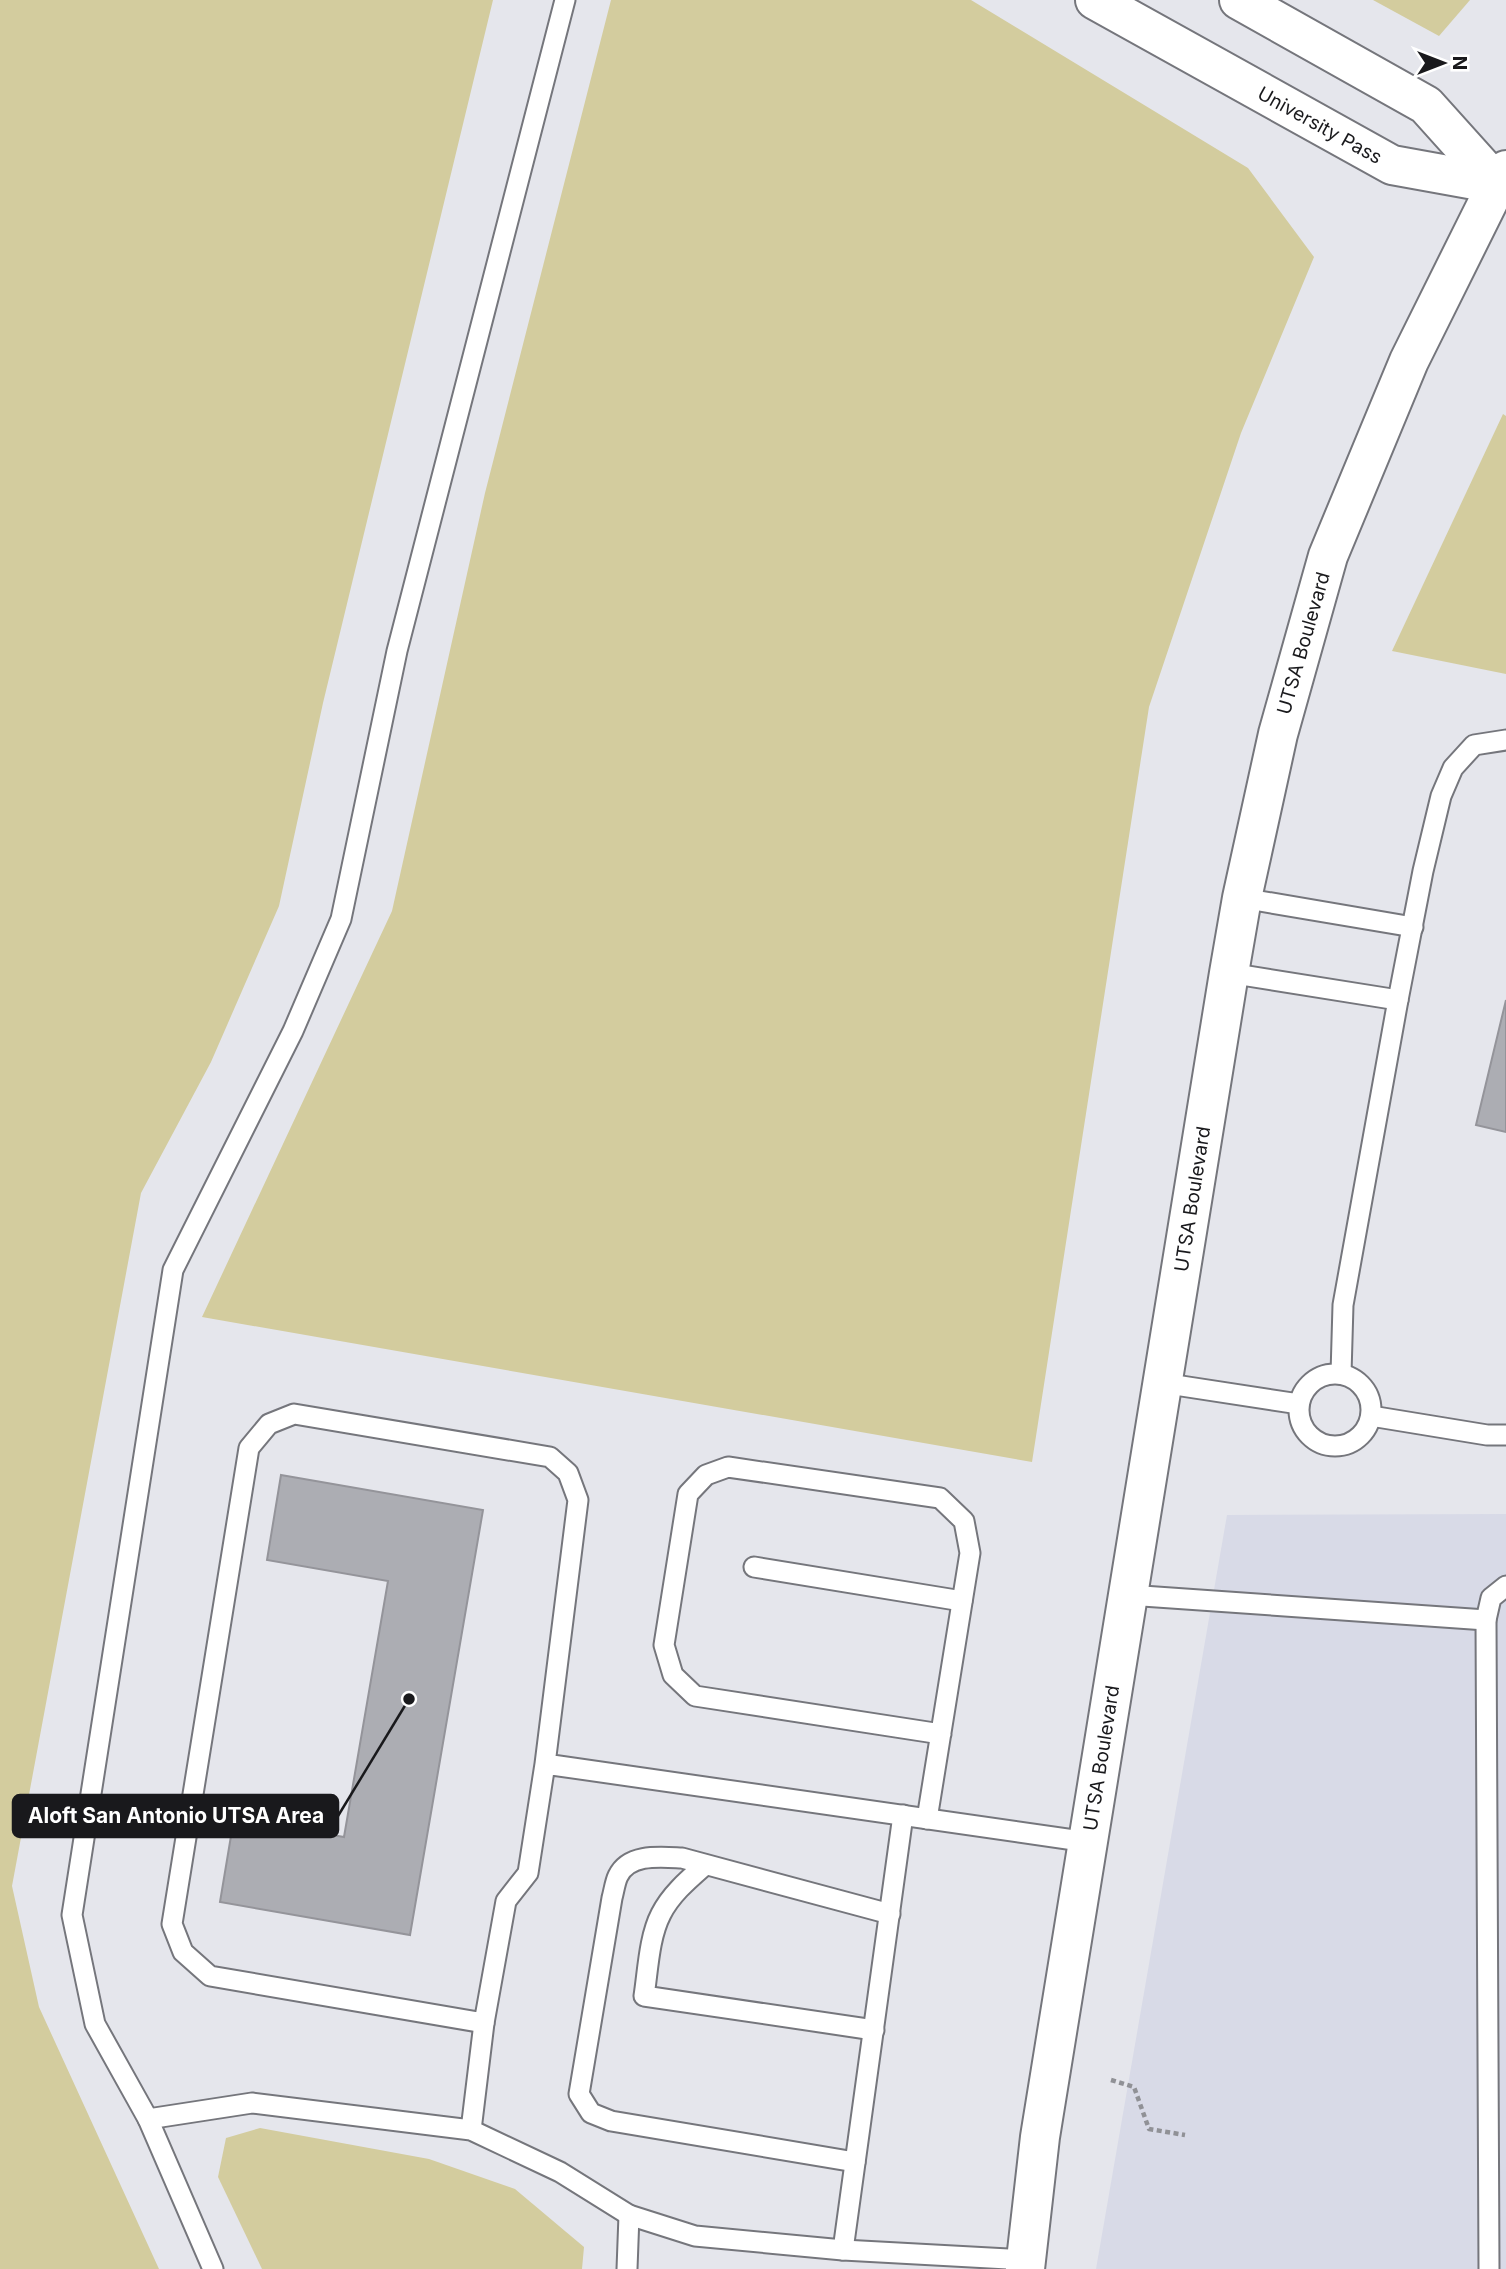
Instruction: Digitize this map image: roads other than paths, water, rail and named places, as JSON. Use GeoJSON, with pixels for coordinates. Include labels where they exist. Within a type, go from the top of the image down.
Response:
{"type":"FeatureCollection","features":[{"type":"Feature","properties":{"kind":"main road","name":"University Pass"},"geometry":{"type":"LineString","coordinates":[[1095,0],[1392,165],[1501,177]]}},
{"type":"Feature","properties":{"kind":"main road"},"geometry":{"type":"LineString","coordinates":[[1239,0],[1426,105],[1501,177]]}},
{"type":"Feature","properties":{"kind":"main road","name":"UTSA Boulevard"},"geometry":{"type":"LineString","coordinates":[[1026,2264],[1040,2137],[1229,973],[1242,898],[1278,734],[1328,556],[1409,361],[1501,177]]}},
{"type":"Feature","properties":{"kind":"lane"},"geometry":{"type":"LineString","coordinates":[[213,2269],[148,2119],[95,2024],[72,1915],[173,1270],[293,1031],[341,919],[397,651],[565,0]]}},
{"type":"Feature","properties":{"kind":"lane"},"geometry":{"type":"LineString","coordinates":[[1341,1374],[1343,1305],[1398,1000],[1441,796],[1453,768],[1474,745],[1506,740]]}},
{"type":"Feature","properties":{"kind":"lane"},"geometry":{"type":"LineString","coordinates":[[1242,898],[1413,927]]}},
{"type":"Feature","properties":{"kind":"lane"},"geometry":{"type":"LineString","coordinates":[[1229,973],[1398,1000]]}},
{"type":"Feature","properties":{"kind":"lane"},"geometry":{"type":"LineString","coordinates":[[1326,1374],[1341,1374],[1354,1379],[1364,1389],[1370,1401],[1371,1416],[1366,1430],[1356,1440],[1343,1446],[1329,1446],[1316,1441],[1306,1432],[1300,1419],[1299,1404],[1304,1391],[1314,1381],[1326,1374]]}},
{"type":"Feature","properties":{"kind":"lane"},"geometry":{"type":"LineString","coordinates":[[1163,1383],[1299,1404]]}},
{"type":"Feature","properties":{"kind":"lane"},"geometry":{"type":"LineString","coordinates":[[471,2130],[484,2023],[506,1901],[528,1873],[545,1764],[578,1500],[568,1473],[550,1457],[294,1414],[269,1424],[249,1448],[172,1924],[183,1952],[210,1976],[484,2023]]}},
{"type":"Feature","properties":{"kind":"lane"},"geometry":{"type":"LineString","coordinates":[[1371,1416],[1487,1435],[1506,1435]]}},
{"type":"Feature","properties":{"kind":"lane"},"geometry":{"type":"LineString","coordinates":[[927,1819],[941,1734],[970,1553],[964,1521],[940,1498],[728,1467],[706,1475],[688,1494],[664,1645],[673,1675],[695,1696],[941,1734]]}},
{"type":"Feature","properties":{"kind":"lane"},"geometry":{"type":"LineString","coordinates":[[754,1567],[962,1601]]}},
{"type":"Feature","properties":{"kind":"lane"},"geometry":{"type":"LineString","coordinates":[[1489,2269],[1486,1620],[1491,1598],[1506,1586]]}},
{"type":"Feature","properties":{"kind":"lane"},"geometry":{"type":"LineString","coordinates":[[1128,1595],[1486,1620]]}},
{"type":"Feature","properties":{"kind":"lane"},"geometry":{"type":"LineString","coordinates":[[545,1764],[1088,1842]]}},
{"type":"Feature","properties":{"kind":"lane"},"geometry":{"type":"LineString","coordinates":[[844,2250],[903,1815]]}},
{"type":"Feature","properties":{"kind":"lane"},"geometry":{"type":"LineString","coordinates":[[855,2162],[611,2121],[591,2113],[579,2094],[612,1898],[619,1874],[634,1861],[656,1857],[682,1858],[890,1914]]}},
{"type":"Feature","properties":{"kind":"lane"},"geometry":{"type":"LineString","coordinates":[[705,1865],[678,1889],[660,1915],[644,1996],[874,2030]]}},
{"type":"Feature","properties":{"kind":"lane"},"geometry":{"type":"LineString","coordinates":[[148,2119],[252,2104],[471,2130],[561,2172],[629,2215],[695,2236],[1026,2264]]}},
{"type":"Feature","properties":{"kind":"lane"},"geometry":{"type":"LineString","coordinates":[[627,2269],[629,2215]]}},
{"type":"Feature","properties":{"kind":"place","name":"Aloft San Antonio UTSA Area"},"geometry":{"type":"Point","coordinates":[409,1699]}}]}
